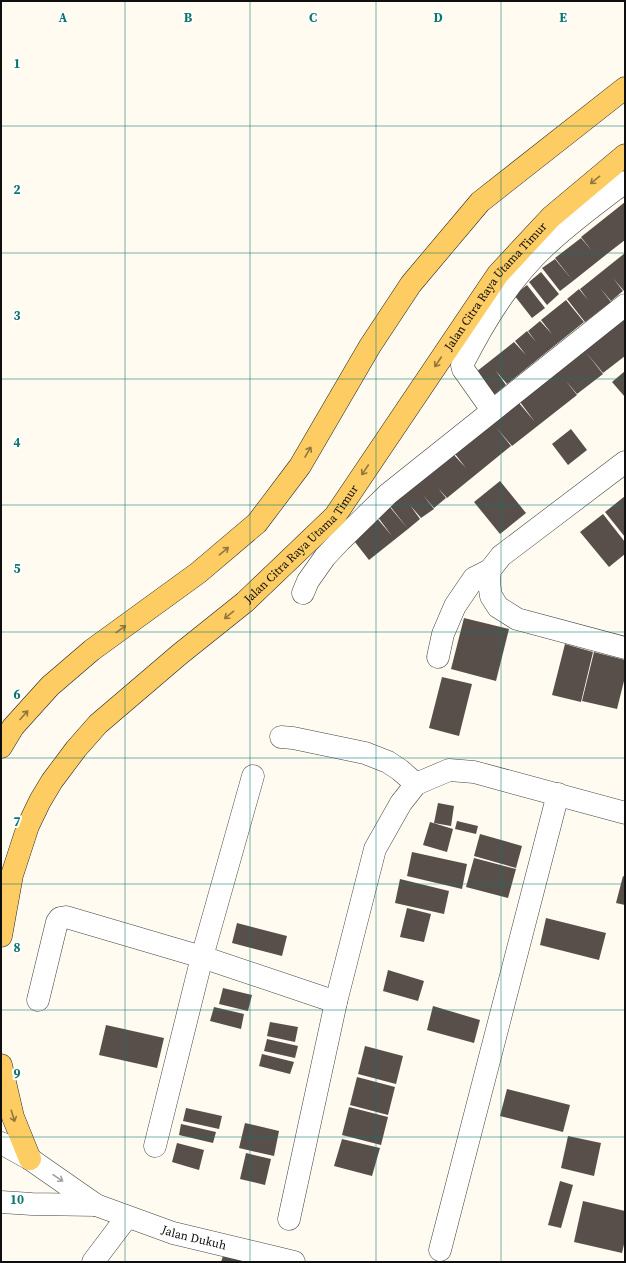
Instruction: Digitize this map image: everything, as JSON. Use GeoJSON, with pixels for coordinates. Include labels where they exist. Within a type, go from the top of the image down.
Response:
{"type":"FeatureCollection","features":[{"type":"Feature","properties":{"kind":"main road"},"geometry":{"type":"LineString","coordinates":[[1,747],[13,727],[50,686],[92,650],[198,572],[257,523],[300,466],[370,346],[411,284],[480,202],[625,88]]}},
{"type":"Feature","properties":{"kind":"main road","name":"Jalan Citra Raya Utama Timur"},"geometry":{"type":"LineString","coordinates":[[1,936],[12,875],[28,826],[52,780],[76,749],[98,724],[180,654],[245,602],[335,516],[498,274],[551,217],[625,155]]}},
{"type":"Feature","properties":{"kind":"main road"},"geometry":{"type":"LineString","coordinates":[[1,1064],[13,1117],[30,1159]]}},
{"type":"Feature","properties":{"kind":"street"},"geometry":{"type":"LineString","coordinates":[[492,410],[462,369],[462,365],[479,332],[507,290],[550,241],[625,182]]}},
{"type":"Feature","properties":{"kind":"street"},"geometry":{"type":"LineString","coordinates":[[303,593],[308,581],[325,557],[365,515],[403,480],[625,305]]}},
{"type":"Feature","properties":{"kind":"street"},"geometry":{"type":"LineString","coordinates":[[438,657],[443,634],[455,606],[474,578],[490,570],[501,556],[625,462]]}},
{"type":"Feature","properties":{"kind":"street"},"geometry":{"type":"LineString","coordinates":[[490,570],[489,583],[491,596],[498,607],[517,619],[625,648]]}},
{"type":"Feature","properties":{"kind":"street"},"geometry":{"type":"LineString","coordinates":[[281,737],[293,738],[366,753],[388,762],[416,784]]}},
{"type":"Feature","properties":{"kind":"street"},"geometry":{"type":"LineString","coordinates":[[289,1219],[336,1002],[375,849],[401,803],[416,784],[449,770],[474,772],[625,813]]}},
{"type":"Feature","properties":{"kind":"street"},"geometry":{"type":"LineString","coordinates":[[155,1146],[202,957],[253,776]]}},
{"type":"Feature","properties":{"kind":"street"},"geometry":{"type":"LineString","coordinates":[[440,1250],[558,794]]}},
{"type":"Feature","properties":{"kind":"street"},"geometry":{"type":"LineString","coordinates":[[38,1000],[57,922],[60,918],[66,917],[202,957],[336,1002]]}},
{"type":"Feature","properties":{"kind":"street","name":"Jalan Dukuh"},"geometry":{"type":"LineString","coordinates":[[1,1143],[30,1159],[96,1205],[174,1233],[294,1262]]}},
{"type":"Feature","properties":{"kind":"street","name":"Jalan Dukuh"},"geometry":{"type":"LineString","coordinates":[[1,1202],[96,1205]]}},
{"type":"Feature","properties":{"kind":"street"},"geometry":{"type":"LineString","coordinates":[[93,1262],[127,1217]]}},
{"type":"Feature","properties":{"kind":"building"},"geometry":{"type":"Polygon","coordinates":[[[625,202],[625,240],[573,281],[555,258],[581,238],[592,251],[581,237],[625,202]]]}},
{"type":"Feature","properties":{"kind":"building"},"geometry":{"type":"Polygon","coordinates":[[[625,253],[625,290],[624,291],[613,278],[623,291],[611,301],[600,288],[611,302],[585,322],[567,299],[579,289],[588,300],[580,289],[625,253]]]}},
{"type":"Feature","properties":{"kind":"building"},"geometry":{"type":"Polygon","coordinates":[[[555,259],[573,281],[560,291],[542,268],[555,259]]]}},
{"type":"Feature","properties":{"kind":"building"},"geometry":{"type":"Polygon","coordinates":[[[541,272],[559,294],[547,305],[529,282],[541,272]]]}},
{"type":"Feature","properties":{"kind":"building"},"geometry":{"type":"Polygon","coordinates":[[[527,285],[545,308],[532,318],[514,295],[527,285]]]}},
{"type":"Feature","properties":{"kind":"building"},"geometry":{"type":"Polygon","coordinates":[[[566,300],[584,322],[507,384],[496,371],[506,385],[494,395],[476,372],[514,342],[526,355],[515,341],[527,331],[536,342],[528,331],[540,321],[552,334],[541,320],[566,300]]]}},
{"type":"Feature","properties":{"kind":"building"},"geometry":{"type":"Polygon","coordinates":[[[623,320],[625,322],[625,356],[603,373],[585,351],[623,320]]]}},
{"type":"Feature","properties":{"kind":"building"},"geometry":{"type":"Polygon","coordinates":[[[585,351],[603,374],[577,394],[566,381],[577,395],[512,446],[496,427],[511,446],[447,498],[438,488],[446,498],[434,508],[423,495],[434,509],[421,518],[410,505],[420,519],[408,529],[390,506],[454,455],[466,468],[455,454],[519,403],[535,422],[520,402],[585,351]]]}},
{"type":"Feature","properties":{"kind":"building"},"geometry":{"type":"Polygon","coordinates":[[[625,371],[625,397],[612,382],[625,371]]]}},
{"type":"Feature","properties":{"kind":"building"},"geometry":{"type":"Polygon","coordinates":[[[571,429],[587,450],[568,465],[552,444],[571,429]]]}},
{"type":"Feature","properties":{"kind":"building"},"geometry":{"type":"Polygon","coordinates":[[[500,481],[526,513],[500,534],[474,502],[500,481]]]}},
{"type":"Feature","properties":{"kind":"building"},"geometry":{"type":"Polygon","coordinates":[[[625,496],[625,537],[605,512],[625,496]]]}},
{"type":"Feature","properties":{"kind":"building"},"geometry":{"type":"Polygon","coordinates":[[[389,506],[408,529],[369,560],[351,537],[376,517],[392,536],[377,516],[389,506]]]}},
{"type":"Feature","properties":{"kind":"building"},"geometry":{"type":"Polygon","coordinates":[[[603,514],[625,542],[625,554],[609,567],[580,532],[603,514]]]}},
{"type":"Feature","properties":{"kind":"building"},"geometry":{"type":"Polygon","coordinates":[[[464,618],[509,629],[496,681],[451,669],[464,618]]]}},
{"type":"Feature","properties":{"kind":"building"},"geometry":{"type":"Polygon","coordinates":[[[565,644],[593,652],[581,702],[552,695],[565,644]]]}},
{"type":"Feature","properties":{"kind":"building"},"geometry":{"type":"Polygon","coordinates":[[[594,652],[625,660],[625,677],[617,709],[582,701],[594,652]]]}},
{"type":"Feature","properties":{"kind":"building"},"geometry":{"type":"Polygon","coordinates":[[[442,677],[472,684],[459,736],[429,728],[442,677]]]}},
{"type":"Feature","properties":{"kind":"building"},"geometry":{"type":"Polygon","coordinates":[[[438,803],[454,806],[451,826],[434,823],[438,803]]]}},
{"type":"Feature","properties":{"kind":"building"},"geometry":{"type":"Polygon","coordinates":[[[457,821],[478,826],[476,834],[455,829],[457,821]]]}},
{"type":"Feature","properties":{"kind":"building"},"geometry":{"type":"Polygon","coordinates":[[[430,822],[453,829],[447,852],[423,845],[430,822]]]}},
{"type":"Feature","properties":{"kind":"building"},"geometry":{"type":"Polygon","coordinates":[[[480,834],[522,846],[516,868],[474,856],[480,834]]]}},
{"type":"Feature","properties":{"kind":"building"},"geometry":{"type":"Polygon","coordinates":[[[412,852],[467,864],[462,889],[407,876],[412,852]]]}},
{"type":"Feature","properties":{"kind":"building"},"geometry":{"type":"Polygon","coordinates":[[[474,858],[516,869],[508,898],[466,887],[474,858]]]}},
{"type":"Feature","properties":{"kind":"building"},"geometry":{"type":"Polygon","coordinates":[[[623,876],[625,877],[625,905],[616,903],[623,876]]]}},
{"type":"Feature","properties":{"kind":"building"},"geometry":{"type":"Polygon","coordinates":[[[400,879],[449,891],[444,914],[395,903],[400,879]]]}},
{"type":"Feature","properties":{"kind":"building"},"geometry":{"type":"Polygon","coordinates":[[[407,908],[431,914],[424,942],[400,937],[407,908]]]}},
{"type":"Feature","properties":{"kind":"building"},"geometry":{"type":"Polygon","coordinates":[[[546,918],[606,933],[599,960],[540,945],[546,918]]]}},
{"type":"Feature","properties":{"kind":"building"},"geometry":{"type":"Polygon","coordinates":[[[237,923],[287,936],[282,956],[232,943],[237,923]]]}},
{"type":"Feature","properties":{"kind":"building"},"geometry":{"type":"Polygon","coordinates":[[[388,970],[424,981],[418,1001],[383,991],[388,970]]]}},
{"type":"Feature","properties":{"kind":"building"},"geometry":{"type":"Polygon","coordinates":[[[223,988],[252,995],[248,1011],[219,1004],[223,988]]]}},
{"type":"Feature","properties":{"kind":"building"},"geometry":{"type":"Polygon","coordinates":[[[433,1006],[480,1020],[474,1043],[427,1030],[433,1006]]]}},
{"type":"Feature","properties":{"kind":"building"},"geometry":{"type":"Polygon","coordinates":[[[214,1007],[244,1014],[241,1029],[210,1021],[214,1007]]]}},
{"type":"Feature","properties":{"kind":"building"},"geometry":{"type":"Polygon","coordinates":[[[270,1022],[298,1027],[295,1042],[267,1036],[270,1022]]]}},
{"type":"Feature","properties":{"kind":"building"},"geometry":{"type":"Polygon","coordinates":[[[106,1025],[164,1038],[157,1068],[99,1055],[106,1025]]]}},
{"type":"Feature","properties":{"kind":"building"},"geometry":{"type":"Polygon","coordinates":[[[267,1039],[298,1046],[295,1058],[264,1051],[267,1039]]]}},
{"type":"Feature","properties":{"kind":"building"},"geometry":{"type":"Polygon","coordinates":[[[365,1046],[403,1056],[396,1084],[358,1074],[365,1046]]]}},
{"type":"Feature","properties":{"kind":"building"},"geometry":{"type":"Polygon","coordinates":[[[262,1054],[294,1062],[290,1074],[259,1066],[262,1054]]]}},
{"type":"Feature","properties":{"kind":"building"},"geometry":{"type":"Polygon","coordinates":[[[357,1077],[395,1087],[388,1115],[350,1105],[357,1077]]]}},
{"type":"Feature","properties":{"kind":"building"},"geometry":{"type":"Polygon","coordinates":[[[507,1089],[570,1105],[563,1132],[500,1116],[507,1089]]]}},
{"type":"Feature","properties":{"kind":"building"},"geometry":{"type":"Polygon","coordinates":[[[349,1107],[388,1117],[381,1145],[342,1135],[349,1107]]]}},
{"type":"Feature","properties":{"kind":"building"},"geometry":{"type":"Polygon","coordinates":[[[186,1108],[222,1116],[219,1129],[183,1121],[186,1108]]]}},
{"type":"Feature","properties":{"kind":"building"},"geometry":{"type":"Polygon","coordinates":[[[245,1123],[279,1131],[274,1156],[239,1148],[245,1123]]]}},
{"type":"Feature","properties":{"kind":"building"},"geometry":{"type":"Polygon","coordinates":[[[181,1124],[216,1132],[213,1143],[179,1135],[181,1124]]]}},
{"type":"Feature","properties":{"kind":"building"},"geometry":{"type":"Polygon","coordinates":[[[568,1136],[601,1143],[594,1176],[561,1168],[568,1136]]]}},
{"type":"Feature","properties":{"kind":"building"},"geometry":{"type":"Polygon","coordinates":[[[342,1139],[380,1148],[372,1176],[334,1166],[342,1139]]]}},
{"type":"Feature","properties":{"kind":"building"},"geometry":{"type":"Polygon","coordinates":[[[177,1143],[204,1150],[199,1170],[172,1162],[177,1143]]]}},
{"type":"Feature","properties":{"kind":"building"},"geometry":{"type":"Polygon","coordinates":[[[246,1153],[271,1159],[265,1185],[240,1179],[246,1153]]]}},
{"type":"Feature","properties":{"kind":"building"},"geometry":{"type":"Polygon","coordinates":[[[560,1181],[573,1185],[561,1228],[548,1225],[560,1181]]]}},
{"type":"Feature","properties":{"kind":"building"},"geometry":{"type":"Polygon","coordinates":[[[583,1201],[625,1211],[625,1240],[622,1253],[574,1242],[583,1201]]]}},
{"type":"Feature","properties":{"kind":"building"},"geometry":{"type":"Polygon","coordinates":[[[223,1256],[247,1261],[247,1262],[221,1262],[223,1256]]]}}]}
